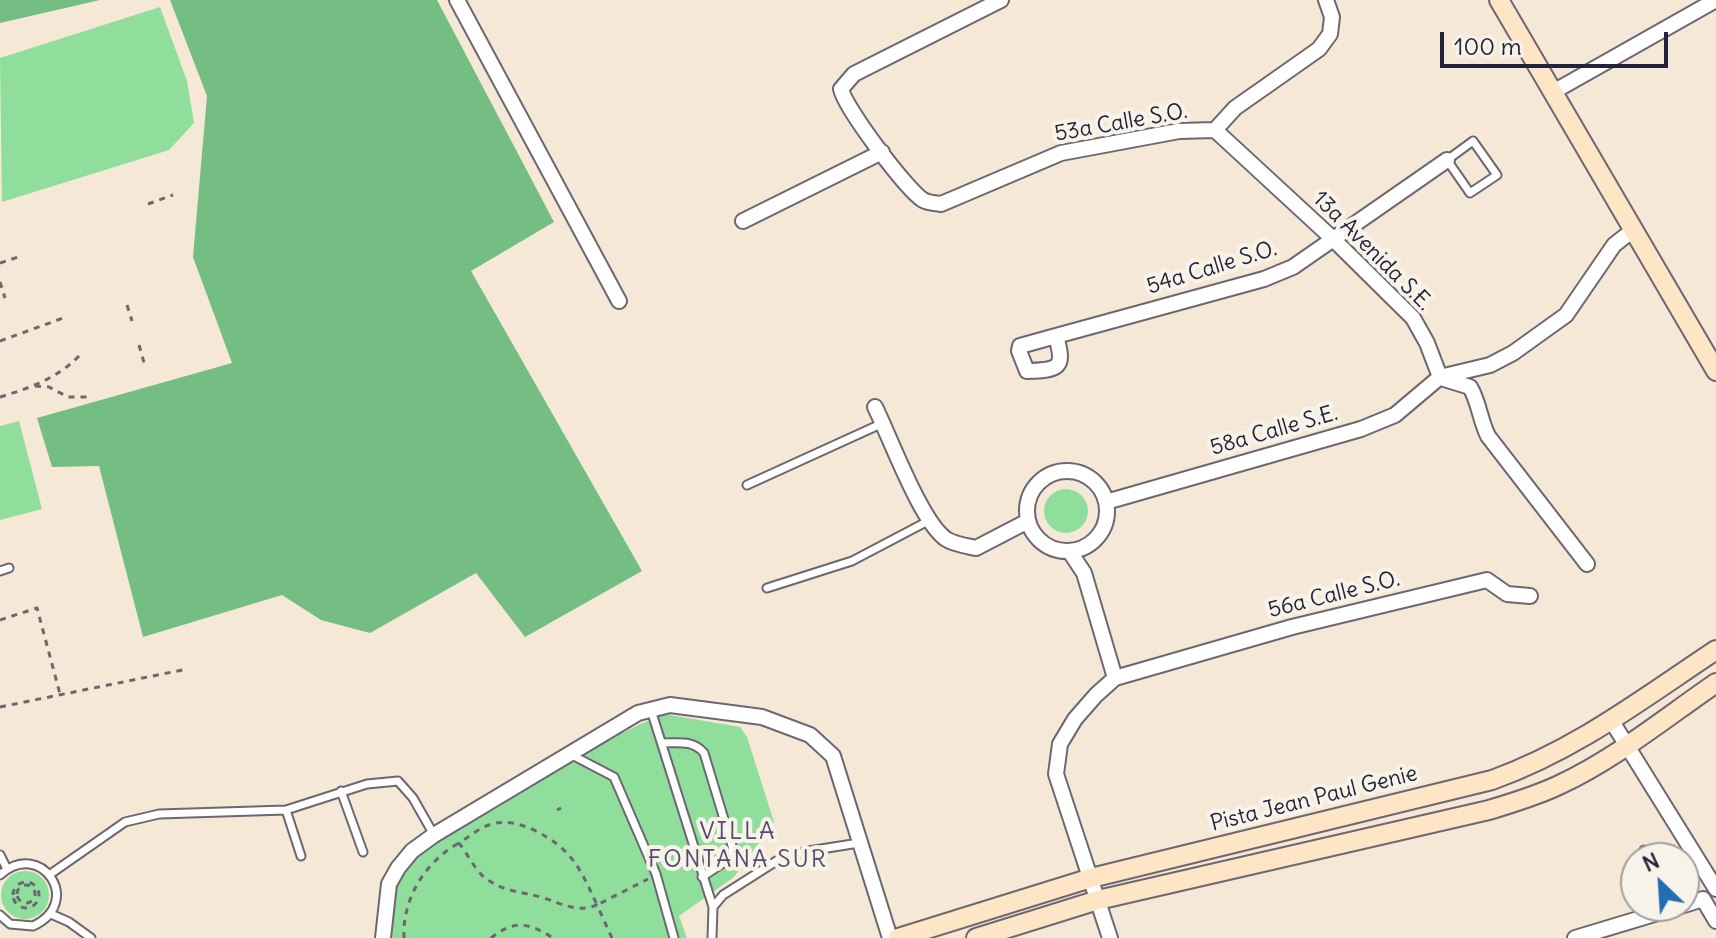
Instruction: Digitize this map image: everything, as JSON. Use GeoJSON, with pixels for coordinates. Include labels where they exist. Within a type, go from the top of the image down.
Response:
{"type":"FeatureCollection","features":[{"type":"Feature","properties":{"kind":"main road"},"geometry":{"type":"LineString","coordinates":[[1499,0],[1716,371]]}},
{"type":"Feature","properties":{"kind":"main road","name":"Pista Jean Paul Genie"},"geometry":{"type":"LineString","coordinates":[[898,938],[1091,878],[1492,780],[1535,764],[1575,744],[1716,650]]}},
{"type":"Feature","properties":{"kind":"main road"},"geometry":{"type":"LineString","coordinates":[[976,938],[1098,900],[1489,810],[1561,784],[1625,746],[1716,683]]}},
{"type":"Feature","properties":{"kind":"street"},"geometry":{"type":"LineString","coordinates":[[457,0],[619,301]]}},
{"type":"Feature","properties":{"kind":"street"},"geometry":{"type":"LineString","coordinates":[[743,221],[882,152],[843,100],[841,89],[854,74],[1001,0]]}},
{"type":"Feature","properties":{"kind":"street","name":"53a Calle S.O."},"geometry":{"type":"LineString","coordinates":[[882,152],[925,202],[941,204],[1061,153],[1179,131],[1215,130],[1235,108],[1319,49],[1330,34],[1332,17],[1326,0]]}},
{"type":"Feature","properties":{"kind":"street"},"geometry":{"type":"LineString","coordinates":[[1553,92],[1716,0]]}},
{"type":"Feature","properties":{"kind":"street","name":"13a Avenida S.E."},"geometry":{"type":"LineString","coordinates":[[1215,130],[1413,318],[1440,377]]}},
{"type":"Feature","properties":{"kind":"street","name":"54a Calle S.O."},"geometry":{"type":"LineString","coordinates":[[1056,336],[1264,279],[1293,267],[1447,160]]}},
{"type":"Feature","properties":{"kind":"street"},"geometry":{"type":"LineString","coordinates":[[1440,377],[1490,365],[1513,353],[1566,315],[1614,245],[1633,230]]}},
{"type":"Feature","properties":{"kind":"street"},"geometry":{"type":"LineString","coordinates":[[1440,377],[1470,387],[1488,436],[1587,564]]}},
{"type":"Feature","properties":{"kind":"street","name":"58a Calle S.E."},"geometry":{"type":"LineString","coordinates":[[1106,502],[1361,429],[1395,415],[1440,377]]}},
{"type":"Feature","properties":{"kind":"street"},"geometry":{"type":"LineString","coordinates":[[875,407],[930,520],[946,539],[976,548],[1028,521]]}},
{"type":"Feature","properties":{"kind":"street"},"geometry":{"type":"LineString","coordinates":[[1064,471],[1091,479],[1106,502],[1107,516],[1103,529],[1095,540],[1070,552],[1043,544],[1033,534],[1028,521],[1030,494],[1039,483],[1064,471]]}},
{"type":"Feature","properties":{"kind":"street"},"geometry":{"type":"LineString","coordinates":[[1070,552],[1084,573],[1115,678],[1075,719],[1060,744],[1056,774],[1110,938]]}},
{"type":"Feature","properties":{"kind":"street","name":"56a Calle S.O."},"geometry":{"type":"LineString","coordinates":[[1115,678],[1292,627],[1487,580],[1507,594],[1530,596]]}},
{"type":"Feature","properties":{"kind":"street"},"geometry":{"type":"LineString","coordinates":[[383,938],[389,884],[405,859],[434,835],[638,713],[670,705],[762,717],[810,735],[833,756],[890,938]]}},
{"type":"Feature","properties":{"kind":"street"},"geometry":{"type":"LineString","coordinates":[[1611,720],[1680,842]]}},
{"type":"Feature","properties":{"kind":"street"},"geometry":{"type":"LineString","coordinates":[[1700,870],[1716,889]]}},
{"type":"Feature","properties":{"kind":"street"},"geometry":{"type":"LineString","coordinates":[[1700,900],[1703,899],[1716,921]]}},
{"type":"Feature","properties":{"kind":"street"},"geometry":{"type":"LineString","coordinates":[[1575,938],[1629,922]]}},
{"type":"Feature","properties":{"kind":"lane"},"geometry":{"type":"LineString","coordinates":[[1473,141],[1497,175],[1470,193],[1447,160],[1473,141]]}},
{"type":"Feature","properties":{"kind":"lane"},"geometry":{"type":"LineString","coordinates":[[747,485],[883,423]]}},
{"type":"Feature","properties":{"kind":"lane"},"geometry":{"type":"LineString","coordinates":[[767,588],[852,561],[930,520]]}},
{"type":"Feature","properties":{"kind":"lane"},"geometry":{"type":"LineString","coordinates":[[651,710],[713,907],[712,938]]}},
{"type":"Feature","properties":{"kind":"lane"},"geometry":{"type":"LineString","coordinates":[[663,743],[686,742],[696,745],[704,753],[733,849],[729,859],[702,877]]}},
{"type":"Feature","properties":{"kind":"lane"},"geometry":{"type":"LineString","coordinates":[[568,753],[614,777],[656,874],[674,938]]}},
{"type":"Feature","properties":{"kind":"lane"},"geometry":{"type":"LineString","coordinates":[[49,875],[125,822],[159,814],[286,810],[367,784],[398,781],[413,798],[434,835]]}},
{"type":"Feature","properties":{"kind":"lane"},"geometry":{"type":"LineString","coordinates":[[341,791],[363,852]]}},
{"type":"Feature","properties":{"kind":"lane"},"geometry":{"type":"LineString","coordinates":[[286,810],[301,856]]}},
{"type":"Feature","properties":{"kind":"lane"},"geometry":{"type":"LineString","coordinates":[[713,907],[723,895],[778,860],[808,851],[859,843]]}},
{"type":"Feature","properties":{"kind":"lane"},"geometry":{"type":"LineString","coordinates":[[0,855],[3,872],[18,864],[29,863],[49,875],[57,891],[51,914],[33,926],[10,924],[0,915]]}},
{"type":"Feature","properties":{"kind":"lane"},"geometry":{"type":"LineString","coordinates":[[51,914],[69,922],[91,938]]}},
{"type":"Feature","properties":{"kind":"path"},"geometry":{"type":"LineString","coordinates":[[148,204],[173,195]]}},
{"type":"Feature","properties":{"kind":"path"},"geometry":{"type":"LineString","coordinates":[[0,263],[18,257]]}},
{"type":"Feature","properties":{"kind":"path"},"geometry":{"type":"LineString","coordinates":[[0,282],[5,298]]}},
{"type":"Feature","properties":{"kind":"path"},"geometry":{"type":"LineString","coordinates":[[127,305],[132,321]]}},
{"type":"Feature","properties":{"kind":"path"},"geometry":{"type":"LineString","coordinates":[[0,341],[66,317]]}},
{"type":"Feature","properties":{"kind":"path"},"geometry":{"type":"LineString","coordinates":[[139,345],[145,366]]}},
{"type":"Feature","properties":{"kind":"path"},"geometry":{"type":"LineString","coordinates":[[0,397],[35,386],[70,365],[80,355]]}},
{"type":"Feature","properties":{"kind":"path"},"geometry":{"type":"LineString","coordinates":[[35,386],[49,387],[68,397],[92,397]]}},
{"type":"Feature","properties":{"kind":"path"},"geometry":{"type":"LineString","coordinates":[[0,620],[37,608],[61,695]]}},
{"type":"Feature","properties":{"kind":"path"},"geometry":{"type":"LineString","coordinates":[[0,707],[187,669]]}},
{"type":"Feature","properties":{"kind":"path"},"geometry":{"type":"LineString","coordinates":[[404,938],[408,899],[442,855],[489,824],[515,822],[559,843],[575,861],[612,938]]}},
{"type":"Feature","properties":{"kind":"path"},"geometry":{"type":"LineString","coordinates":[[454,838],[483,877],[512,892],[545,898],[573,908],[597,905],[656,874]]}},
{"type":"Feature","properties":{"kind":"path"},"geometry":{"type":"LineString","coordinates":[[575,861],[582,858]]}},
{"type":"Feature","properties":{"kind":"path"},"geometry":{"type":"LineString","coordinates":[[24,881],[34,884],[39,892],[35,900],[25,908],[16,903],[13,898],[15,887],[24,881]]}},
{"type":"Feature","properties":{"kind":"path"},"geometry":{"type":"LineString","coordinates":[[491,938],[504,927],[523,926],[536,927],[553,938]]}},
{"type":"Feature","properties":{"kind":"path"},"geometry":{"type":"LineString","coordinates":[[397,929],[404,929]]}},
{"type":"Feature","properties":{"kind":"green space"},"geometry":{"type":"Polygon","coordinates":[[[0,0],[100,0],[0,23],[0,0]]]}},
{"type":"Feature","properties":{"kind":"green space"},"geometry":{"type":"Polygon","coordinates":[[[170,0],[437,0],[554,222],[471,271],[642,571],[525,637],[476,573],[370,633],[321,620],[282,595],[143,637],[99,466],[52,467],[37,418],[232,363],[193,257],[207,96],[170,0]]]}},
{"type":"Feature","properties":{"kind":"green space"},"geometry":{"type":"Polygon","coordinates":[[[160,7],[187,81],[194,123],[169,150],[2,202],[0,58],[160,7]]]}},
{"type":"Feature","properties":{"kind":"green space"},"geometry":{"type":"Polygon","coordinates":[[[19,421],[42,509],[0,520],[0,426],[19,421]]]}},
{"type":"Feature","properties":{"kind":"green space"},"geometry":{"type":"Polygon","coordinates":[[[1066,489],[1082,495],[1088,511],[1082,527],[1066,533],[1050,527],[1044,511],[1050,495],[1066,489]]]}},
{"type":"Feature","properties":{"kind":"green space"},"geometry":{"type":"Polygon","coordinates":[[[664,714],[740,727],[747,737],[774,822],[734,877],[679,916],[687,938],[391,938],[396,887],[403,873],[423,853],[580,757],[664,714]]]}},
{"type":"Feature","properties":{"kind":"green space"},"geometry":{"type":"Polygon","coordinates":[[[25,871],[42,878],[49,895],[42,912],[25,919],[8,912],[1,895],[8,878],[25,871]]]}},
{"type":"Feature","properties":{"kind":"district","name":"VILLA FONTANA SUR"},"geometry":{"type":"Point","coordinates":[738,846]}}]}
